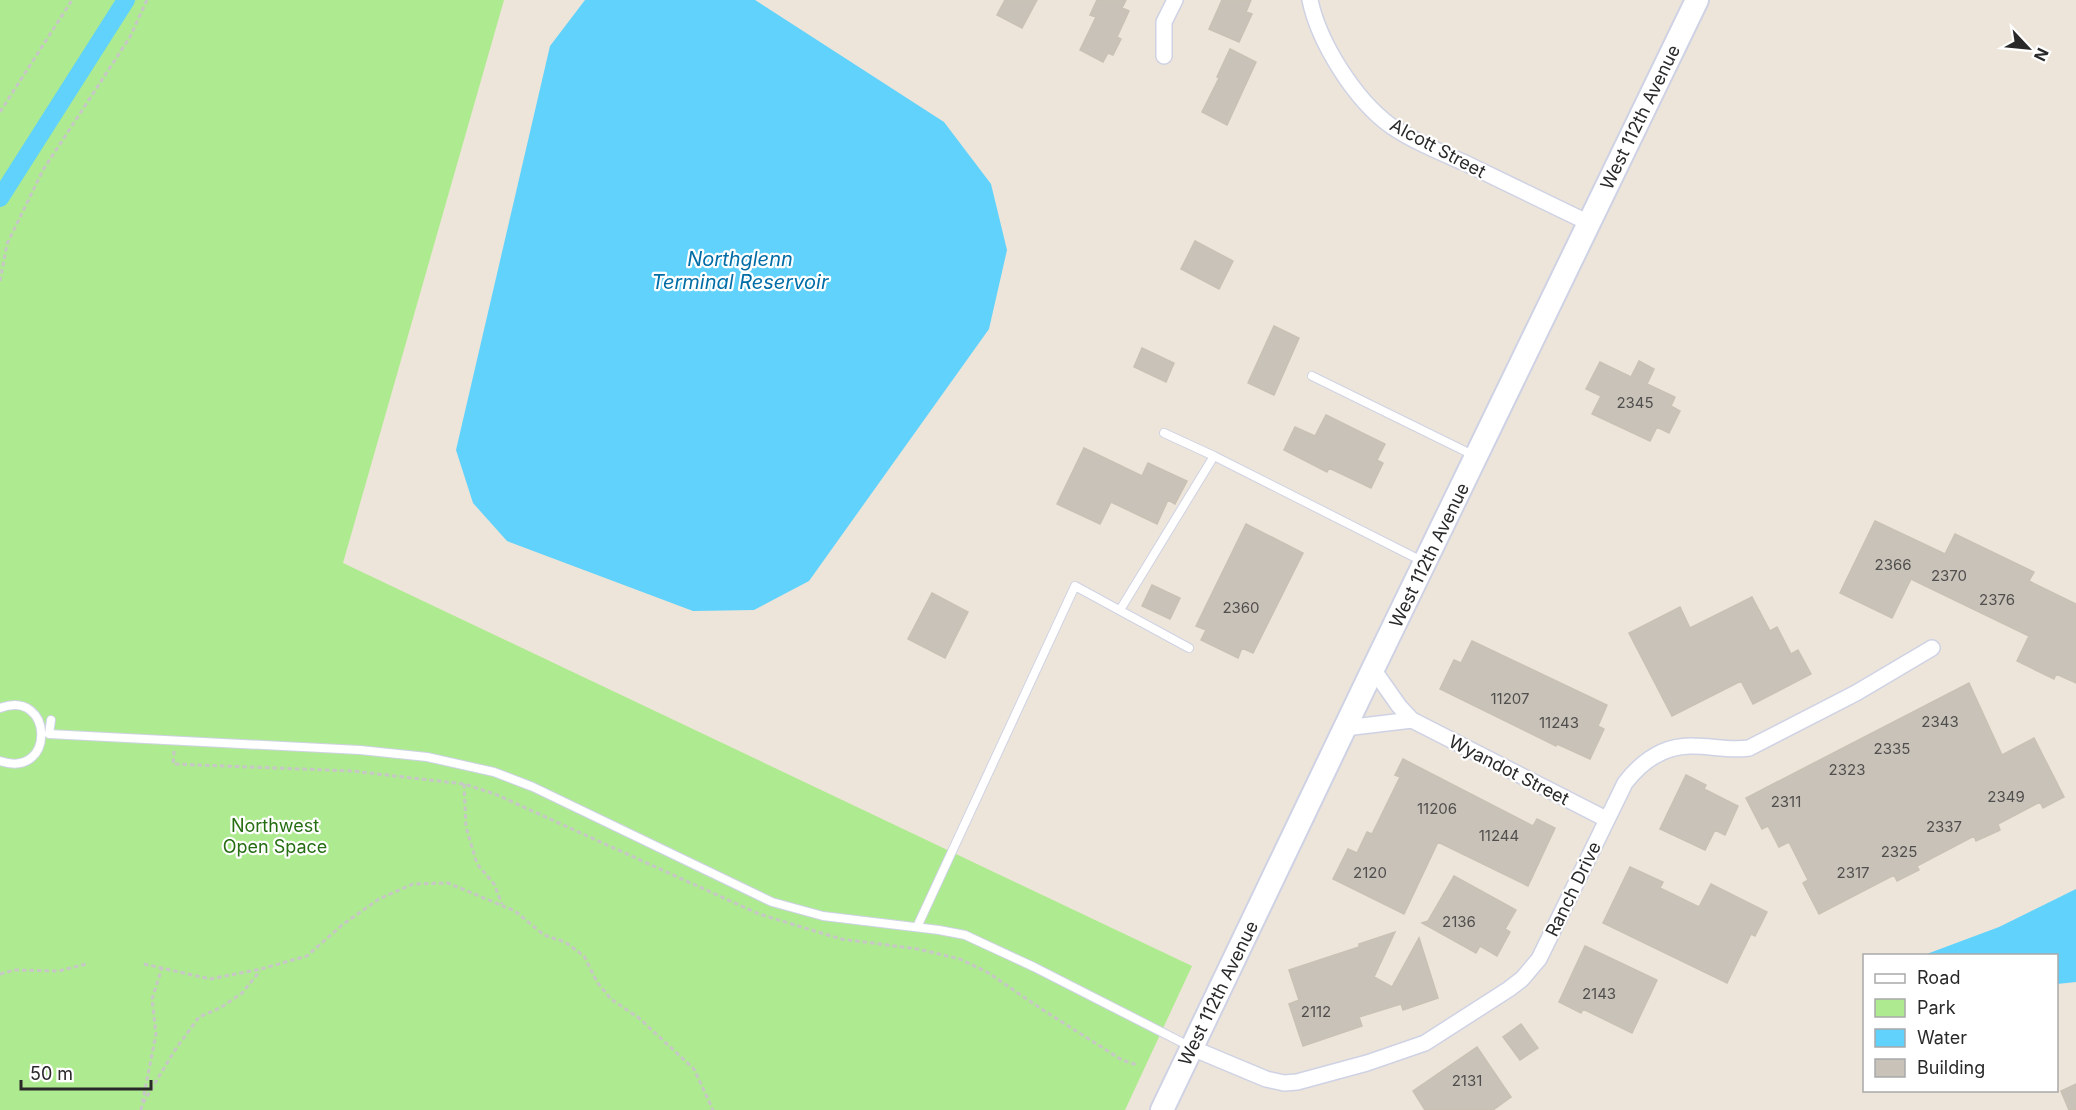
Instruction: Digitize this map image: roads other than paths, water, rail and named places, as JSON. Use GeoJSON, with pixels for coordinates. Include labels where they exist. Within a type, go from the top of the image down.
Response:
{"type":"FeatureCollection","features":[{"type":"Feature","properties":{"kind":"main road","name":"West 112th Avenue"},"geometry":{"type":"LineString","coordinates":[[1162,1110],[1697,0]]}},
{"type":"Feature","properties":{"kind":"street"},"geometry":{"type":"LineString","coordinates":[[1164,56],[1164,22],[1175,0]]}},
{"type":"Feature","properties":{"kind":"street","name":"Alcott Street"},"geometry":{"type":"LineString","coordinates":[[1310,0],[1328,47],[1346,76],[1371,109],[1391,126],[1589,223]]}},
{"type":"Feature","properties":{"kind":"street","name":"Ranch Drive"},"geometry":{"type":"LineString","coordinates":[[1192,1048],[1251,1074],[1284,1083],[1322,1076],[1425,1043],[1509,989],[1522,979],[1539,959],[1625,783],[1652,756],[1683,746],[1734,751],[1749,748],[1856,693],[1932,648]]}},
{"type":"Feature","properties":{"kind":"street","name":"Wyandot Street"},"geometry":{"type":"LineString","coordinates":[[1373,669],[1399,706],[1412,720],[1606,819]]}},
{"type":"Feature","properties":{"kind":"street"},"geometry":{"type":"LineString","coordinates":[[1344,729],[1412,720]]}},
{"type":"Feature","properties":{"kind":"lane"},"geometry":{"type":"LineString","coordinates":[[1312,376],[1476,456]]}},
{"type":"Feature","properties":{"kind":"lane"},"geometry":{"type":"LineString","coordinates":[[1164,433],[1425,562]]}},
{"type":"Feature","properties":{"kind":"lane"},"geometry":{"type":"LineString","coordinates":[[1120,610],[1214,456]]}},
{"type":"Feature","properties":{"kind":"lane"},"geometry":{"type":"LineString","coordinates":[[917,927],[1075,586],[1189,648]]}},
{"type":"Feature","properties":{"kind":"lane"},"geometry":{"type":"LineString","coordinates":[[0,708],[9,705],[26,708],[38,718],[46,735]]}},
{"type":"Feature","properties":{"kind":"lane"},"geometry":{"type":"LineString","coordinates":[[0,761],[16,764],[24,762],[38,751],[51,720]]}},
{"type":"Feature","properties":{"kind":"lane"},"geometry":{"type":"LineString","coordinates":[[46,735],[360,750],[427,757],[494,772],[533,787],[772,902],[823,916],[965,935],[1034,967],[1192,1048]]}},
{"type":"Feature","properties":{"kind":"water","name":"Northglenn Terminal Reservoir"},"geometry":{"type":"Polygon","coordinates":[[[585,0],[755,0],[944,122],[991,184],[1007,250],[989,329],[809,581],[754,610],[693,611],[507,541],[473,503],[456,450],[550,46],[585,0]]]}},
{"type":"Feature","properties":{"kind":"water"},"geometry":{"type":"Polygon","coordinates":[[[2076,889],[2076,982],[2058,984],[2058,954],[1927,954],[1999,927],[2076,889]]]}},
{"type":"Feature","properties":{"kind":"waterway"},"geometry":{"type":"LineString","coordinates":[[0,198],[126,0]]}},
{"type":"Feature","properties":{"kind":"park label","name":"Northwest Open Space"},"geometry":{"type":"Point","coordinates":[275,835]}}]}
